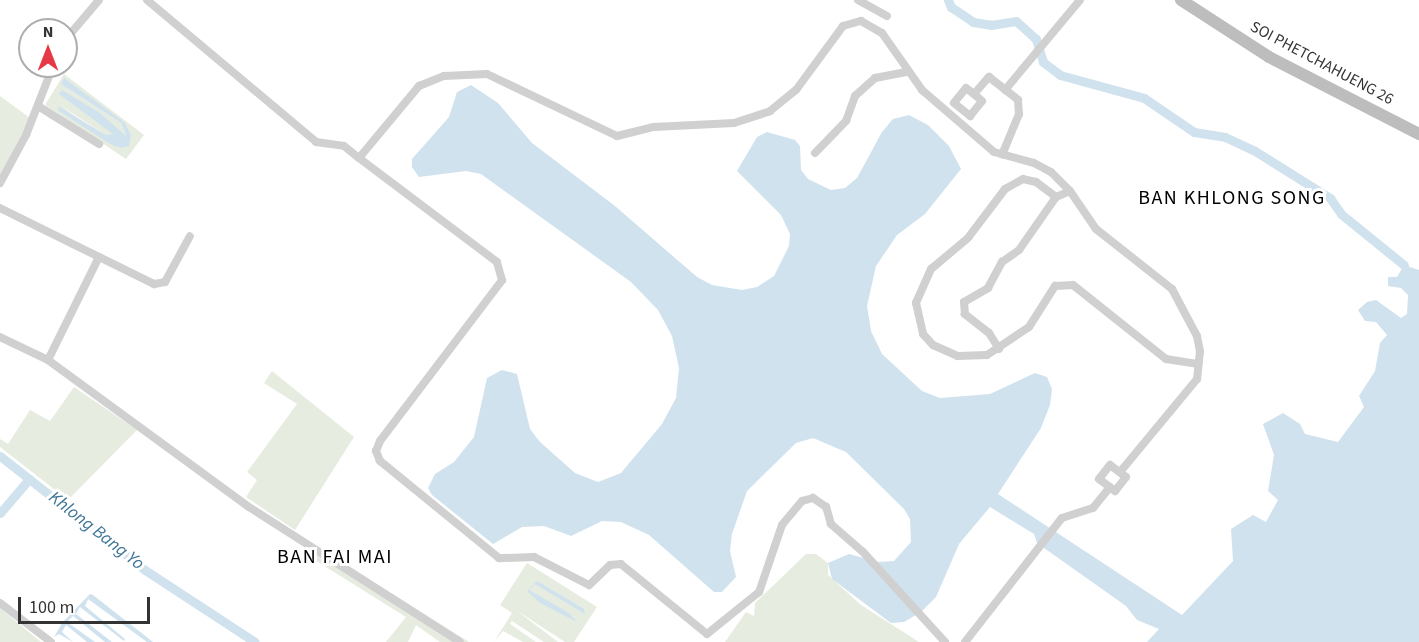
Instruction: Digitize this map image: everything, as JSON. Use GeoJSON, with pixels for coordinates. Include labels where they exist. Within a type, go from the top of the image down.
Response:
{"type":"FeatureCollection","features":[{"type":"Feature","properties":{"kind":"street"},"geometry":{"type":"LineString","coordinates":[[78,25],[99,0]]}},
{"type":"Feature","properties":{"kind":"street"},"geometry":{"type":"LineString","coordinates":[[147,0],[315,142],[344,146],[497,262],[502,270],[502,280],[380,441],[376,451],[380,461],[441,514],[499,558],[534,557],[582,584],[595,582],[610,565],[621,564],[706,634],[759,592],[782,525],[802,501],[813,498],[823,503],[831,524],[863,552],[945,642]]}},
{"type":"Feature","properties":{"kind":"street"},"geometry":{"type":"LineString","coordinates":[[858,0],[887,16]]}},
{"type":"Feature","properties":{"kind":"street"},"geometry":{"type":"LineString","coordinates":[[1005,90],[1080,0]]}},
{"type":"Feature","properties":{"kind":"street","name":"SOI PHETCHAHUENG 26"},"geometry":{"type":"LineString","coordinates":[[1180,0],[1269,57],[1419,134]]}},
{"type":"Feature","properties":{"kind":"street"},"geometry":{"type":"LineString","coordinates":[[359,158],[419,86],[444,76],[487,74],[617,136],[628,136],[654,127],[734,123],[770,111],[796,90],[843,26],[851,21],[861,21],[882,33],[907,72],[922,90],[1002,155],[1043,167],[1070,191],[1096,229],[1172,289],[1197,336],[1199,364],[1190,392],[1120,472]]}},
{"type":"Feature","properties":{"kind":"street"},"geometry":{"type":"LineString","coordinates":[[815,153],[846,121],[855,96],[875,78],[907,72]]}},
{"type":"Feature","properties":{"kind":"street"},"geometry":{"type":"LineString","coordinates":[[974,94],[989,77],[1020,107],[1002,155]]}},
{"type":"Feature","properties":{"kind":"street"},"geometry":{"type":"LineString","coordinates":[[0,183],[38,106],[48,78]]}},
{"type":"Feature","properties":{"kind":"street"},"geometry":{"type":"LineString","coordinates":[[38,106],[99,144]]}},
{"type":"Feature","properties":{"kind":"street"},"geometry":{"type":"LineString","coordinates":[[1056,198],[1036,182],[1015,180],[968,238],[931,269],[921,287],[916,303],[918,323],[933,345],[958,356],[987,356],[1029,327],[1048,293],[1064,284],[1073,285],[1089,295],[1166,359],[1199,364]]}},
{"type":"Feature","properties":{"kind":"street"},"geometry":{"type":"LineString","coordinates":[[999,349],[989,333],[965,315],[964,302],[988,288],[1002,262],[1019,250],[1056,198],[1070,191]]}},
{"type":"Feature","properties":{"kind":"street"},"geometry":{"type":"LineString","coordinates":[[0,208],[161,285],[190,236]]}},
{"type":"Feature","properties":{"kind":"street"},"geometry":{"type":"LineString","coordinates":[[48,360],[99,257]]}},
{"type":"Feature","properties":{"kind":"street"},"geometry":{"type":"LineString","coordinates":[[0,337],[48,360],[249,507],[460,642]]}},
{"type":"Feature","properties":{"kind":"street"},"geometry":{"type":"LineString","coordinates":[[1110,465],[1126,477],[1115,491],[1110,487],[1100,479],[1110,465]]}},
{"type":"Feature","properties":{"kind":"street"},"geometry":{"type":"LineString","coordinates":[[965,642],[1062,518],[1093,508],[1110,487]]}},
{"type":"Feature","properties":{"kind":"street"},"geometry":{"type":"LineString","coordinates":[[0,603],[51,642]]}},
{"type":"Feature","properties":{"kind":"shaded area"},"geometry":{"type":"Polygon","coordinates":[[[62,78],[69,78],[144,135],[126,159],[45,105],[62,78]],[[61,84],[121,123],[126,137],[100,113],[114,134],[106,135],[64,108],[110,144],[129,146],[125,123],[61,84]]]}},
{"type":"Feature","properties":{"kind":"shaded area"},"geometry":{"type":"Polygon","coordinates":[[[0,96],[30,118],[0,175],[0,96]]]}},
{"type":"Feature","properties":{"kind":"shaded area"},"geometry":{"type":"Polygon","coordinates":[[[272,371],[354,437],[295,530],[246,497],[257,480],[247,472],[297,404],[264,383],[272,371]]]}},
{"type":"Feature","properties":{"kind":"shaded area"},"geometry":{"type":"Polygon","coordinates":[[[74,387],[137,430],[68,500],[0,447],[0,439],[8,444],[30,410],[50,421],[74,387]]]}},
{"type":"Feature","properties":{"kind":"shaded area"},"geometry":{"type":"Polygon","coordinates":[[[318,547],[469,642],[440,642],[416,625],[408,642],[386,642],[406,617],[310,557],[318,547]]]}},
{"type":"Feature","properties":{"kind":"shaded area"},"geometry":{"type":"Polygon","coordinates":[[[806,554],[816,554],[828,563],[828,575],[861,605],[919,642],[725,642],[746,612],[754,616],[755,603],[806,554]]]}},
{"type":"Feature","properties":{"kind":"shaded area"},"geometry":{"type":"Polygon","coordinates":[[[527,563],[597,607],[574,642],[565,642],[516,610],[558,642],[544,642],[512,621],[510,624],[536,642],[523,642],[503,631],[494,642],[512,613],[500,605],[527,563]]]}},
{"type":"Feature","properties":{"kind":"shaded area"},"geometry":{"type":"Polygon","coordinates":[[[0,608],[41,642],[0,642],[0,608]]]}},
{"type":"Feature","properties":{"kind":"water"},"geometry":{"type":"Polygon","coordinates":[[[64,78],[125,123],[131,135],[129,146],[122,148],[110,144],[59,111],[58,106],[106,135],[113,134],[59,94],[62,90],[100,113],[126,136],[121,123],[61,84],[64,78]]]}},
{"type":"Feature","properties":{"kind":"water"},"geometry":{"type":"Polygon","coordinates":[[[471,85],[498,103],[532,143],[615,206],[697,277],[712,285],[742,290],[757,287],[774,276],[789,246],[790,234],[781,215],[737,171],[757,137],[767,132],[795,140],[800,146],[801,170],[808,179],[831,190],[845,188],[857,178],[882,132],[893,119],[909,115],[928,125],[949,146],[961,169],[925,214],[897,235],[876,266],[867,306],[871,331],[882,354],[922,391],[940,398],[990,394],[1035,373],[1047,377],[1052,389],[1050,405],[1041,428],[998,494],[1182,615],[1233,561],[1231,529],[1253,515],[1266,522],[1278,500],[1268,491],[1274,455],[1263,424],[1283,413],[1300,424],[1305,434],[1338,442],[1364,407],[1359,396],[1375,371],[1380,343],[1387,335],[1376,322],[1365,321],[1358,310],[1367,302],[1376,300],[1401,318],[1407,314],[1408,295],[1401,288],[1388,286],[1388,277],[1397,277],[1404,265],[1419,270],[1419,642],[1147,642],[1159,629],[1137,620],[1126,606],[1037,543],[1034,534],[990,507],[959,544],[936,597],[921,612],[904,622],[891,623],[832,579],[828,563],[849,554],[878,562],[894,561],[911,542],[910,519],[904,509],[846,452],[813,438],[796,443],[747,491],[732,534],[730,551],[736,577],[722,592],[714,592],[649,535],[621,522],[602,521],[571,536],[544,526],[522,527],[493,544],[432,495],[428,488],[435,474],[454,462],[474,437],[487,378],[502,370],[517,374],[530,429],[540,442],[575,473],[598,482],[621,473],[662,424],[676,398],[679,368],[672,336],[658,310],[631,282],[481,174],[466,171],[419,177],[412,167],[412,159],[449,117],[457,92],[471,85]]]}},
{"type":"Feature","properties":{"kind":"water"},"geometry":{"type":"Polygon","coordinates":[[[537,581],[584,609],[585,614],[535,584],[529,590],[569,613],[577,622],[540,603],[527,591],[537,581]]]}},
{"type":"Feature","properties":{"kind":"water"},"geometry":{"type":"Polygon","coordinates":[[[90,594],[153,642],[147,642],[88,599],[85,606],[125,639],[124,641],[80,607],[76,614],[112,642],[105,642],[73,616],[67,622],[95,642],[87,642],[66,625],[62,632],[73,642],[59,634],[54,637],[62,623],[90,594]]]}},
{"type":"Feature","properties":{"kind":"waterway"},"geometry":{"type":"LineString","coordinates":[[948,0],[951,7],[973,22],[991,25],[1016,21],[1036,39],[1043,62],[1060,75],[1144,98],[1194,132],[1225,137],[1255,151],[1330,198],[1341,214],[1404,265]]}},
{"type":"Feature","properties":{"kind":"waterway","name":"Khlong Bang Yo"},"geometry":{"type":"LineString","coordinates":[[0,456],[145,570],[255,642]]}},
{"type":"Feature","properties":{"kind":"waterway"},"geometry":{"type":"LineString","coordinates":[[0,513],[29,479]]}},
{"type":"Feature","properties":{"kind":"district","name":"BAN KHLONG SONG"},"geometry":{"type":"Point","coordinates":[1232,198]}},
{"type":"Feature","properties":{"kind":"district","name":"BAN FAI MAI"},"geometry":{"type":"Point","coordinates":[335,557]}}]}
